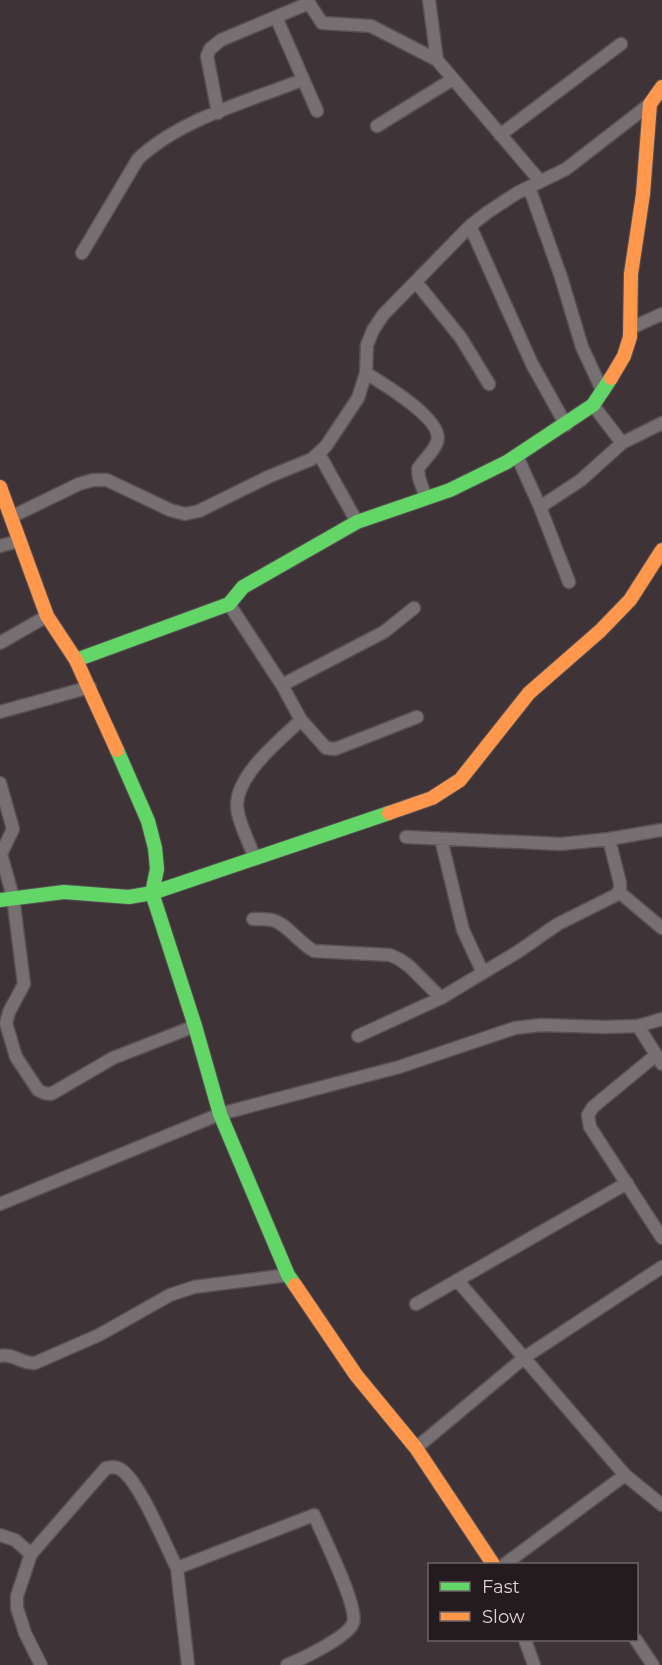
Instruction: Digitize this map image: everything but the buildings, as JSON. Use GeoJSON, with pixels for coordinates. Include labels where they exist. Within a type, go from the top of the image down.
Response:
{"type":"FeatureCollection","features":[{"type":"Feature","properties":{"kind":"street"},"geometry":{"type":"LineString","coordinates":[[429,0],[437,60]]}},
{"type":"Feature","properties":{"kind":"street"},"geometry":{"type":"LineString","coordinates":[[218,112],[207,56],[210,49],[220,40],[308,2],[322,23],[371,27],[437,60],[500,135],[535,184],[582,347],[603,392]]}},
{"type":"Feature","properties":{"kind":"street"},"geometry":{"type":"LineString","coordinates":[[276,16],[317,111]]}},
{"type":"Feature","properties":{"kind":"street"},"geometry":{"type":"LineString","coordinates":[[500,135],[621,44]]}},
{"type":"Feature","properties":{"kind":"street"},"geometry":{"type":"LineString","coordinates":[[378,126],[453,79]]}},
{"type":"Feature","properties":{"kind":"street"},"geometry":{"type":"LineString","coordinates":[[82,253],[138,159],[164,137],[218,112],[302,80]]}},
{"type":"Feature","properties":{"kind":"street"},"geometry":{"type":"LineString","coordinates":[[11,517],[79,484],[93,480],[107,480],[170,510],[185,513],[199,511],[268,477],[308,462],[319,454],[358,398],[366,373],[367,345],[383,315],[470,226],[488,212],[535,184],[566,169],[651,104],[662,87]]}},
{"type":"Feature","properties":{"kind":"street"},"geometry":{"type":"LineString","coordinates":[[76,660],[229,604],[243,588],[357,522],[450,490],[517,456],[593,405],[624,356],[631,328],[631,274],[643,194],[651,104]]}},
{"type":"Feature","properties":{"kind":"street"},"geometry":{"type":"LineString","coordinates":[[470,226],[532,364],[566,425]]}},
{"type":"Feature","properties":{"kind":"street"},"geometry":{"type":"LineString","coordinates":[[416,282],[461,338],[489,384]]}},
{"type":"Feature","properties":{"kind":"street"},"geometry":{"type":"LineString","coordinates":[[631,328],[662,314]]}},
{"type":"Feature","properties":{"kind":"street"},"geometry":{"type":"LineString","coordinates":[[366,373],[400,394],[432,422],[437,430],[437,444],[418,469],[426,498]]}},
{"type":"Feature","properties":{"kind":"street"},"geometry":{"type":"LineString","coordinates":[[593,405],[622,443]]}},
{"type":"Feature","properties":{"kind":"street"},"geometry":{"type":"LineString","coordinates":[[540,507],[581,480],[622,443],[662,423]]}},
{"type":"Feature","properties":{"kind":"street"},"geometry":{"type":"LineString","coordinates":[[319,454],[357,522]]}},
{"type":"Feature","properties":{"kind":"street"},"geometry":{"type":"LineString","coordinates":[[517,456],[540,507],[569,582]]}},
{"type":"Feature","properties":{"kind":"street"},"geometry":{"type":"LineString","coordinates":[[0,487],[47,616],[76,660],[90,687],[148,821],[155,848],[157,869],[152,893],[195,1026],[220,1114],[288,1275],[356,1375],[416,1448],[492,1563]]}},
{"type":"Feature","properties":{"kind":"street"},"geometry":{"type":"LineString","coordinates":[[0,546],[19,540]]}},
{"type":"Feature","properties":{"kind":"street"},"geometry":{"type":"LineString","coordinates":[[7,898],[64,892],[129,897],[152,893],[432,798],[460,780],[529,693],[600,631],[630,600],[662,550]]}},
{"type":"Feature","properties":{"kind":"street"},"geometry":{"type":"LineString","coordinates":[[229,604],[302,720],[326,748],[334,749],[417,717]]}},
{"type":"Feature","properties":{"kind":"street"},"geometry":{"type":"LineString","coordinates":[[282,685],[384,633],[414,608]]}},
{"type":"Feature","properties":{"kind":"street"},"geometry":{"type":"LineString","coordinates":[[0,643],[47,616]]}},
{"type":"Feature","properties":{"kind":"street"},"geometry":{"type":"LineString","coordinates":[[0,712],[90,687]]}},
{"type":"Feature","properties":{"kind":"street"},"geometry":{"type":"LineString","coordinates":[[255,858],[237,807],[238,796],[257,762],[302,720]]}},
{"type":"Feature","properties":{"kind":"street"},"geometry":{"type":"LineString","coordinates":[[0,783],[13,829],[0,854],[24,984],[9,1012],[6,1023],[16,1057],[38,1090],[44,1094],[51,1094],[113,1058],[195,1026]]}},
{"type":"Feature","properties":{"kind":"street"},"geometry":{"type":"LineString","coordinates":[[406,837],[561,844],[662,830]]}},
{"type":"Feature","properties":{"kind":"street"},"geometry":{"type":"LineString","coordinates":[[441,839],[463,930],[483,973]]}},
{"type":"Feature","properties":{"kind":"street"},"geometry":{"type":"LineString","coordinates":[[358,1036],[441,999],[558,924],[612,898],[619,892],[620,883],[609,839]]}},
{"type":"Feature","properties":{"kind":"street"},"geometry":{"type":"LineString","coordinates":[[619,892],[662,928]]}},
{"type":"Feature","properties":{"kind":"street"},"geometry":{"type":"LineString","coordinates":[[253,919],[272,920],[279,923],[307,948],[314,951],[382,954],[399,959],[441,999]]}},
{"type":"Feature","properties":{"kind":"street"},"geometry":{"type":"LineString","coordinates":[[0,1204],[220,1114],[399,1067],[515,1028],[541,1025],[606,1028],[638,1026],[662,1019]]}},
{"type":"Feature","properties":{"kind":"street"},"geometry":{"type":"LineString","coordinates":[[638,1026],[659,1060],[593,1107],[588,1116],[590,1127],[662,1238]]}},
{"type":"Feature","properties":{"kind":"street"},"geometry":{"type":"LineString","coordinates":[[416,1304],[627,1183]]}},
{"type":"Feature","properties":{"kind":"street"},"geometry":{"type":"LineString","coordinates":[[416,1448],[525,1357],[662,1266]]}},
{"type":"Feature","properties":{"kind":"street"},"geometry":{"type":"LineString","coordinates":[[0,1356],[8,1355],[25,1363],[35,1362],[99,1335],[178,1292],[194,1287],[288,1275]]}},
{"type":"Feature","properties":{"kind":"street"},"geometry":{"type":"LineString","coordinates":[[458,1280],[625,1475],[662,1505]]}},
{"type":"Feature","properties":{"kind":"street"},"geometry":{"type":"LineString","coordinates":[[41,1665],[25,1633],[17,1608],[18,1596],[32,1554],[106,1468],[113,1466],[124,1472],[135,1484],[177,1568],[188,1665]]}},
{"type":"Feature","properties":{"kind":"street"},"geometry":{"type":"LineString","coordinates":[[506,1563],[625,1475]]}},
{"type":"Feature","properties":{"kind":"street"},"geometry":{"type":"LineString","coordinates":[[177,1568],[314,1515],[349,1595],[354,1611],[353,1622],[346,1632],[290,1664]]}},
{"type":"Feature","properties":{"kind":"street"},"geometry":{"type":"LineString","coordinates":[[0,1535],[15,1540],[32,1554]]}},
{"type":"Feature","properties":{"kind":"street"},"geometry":{"type":"LineString","coordinates":[[525,1641],[534,1665]]}},
{"type":"Feature","properties":{"kind":"street"},"geometry":{"type":"LineString","coordinates":[[637,1641],[653,1665]]}},
{"type":"Feature","properties":{"kind":"traffic: fast"},"geometry":{"type":"LineString","coordinates":[[76,660],[229,604],[243,587],[357,522],[450,490],[507,462],[593,405],[611,378]]}},
{"type":"Feature","properties":{"kind":"traffic: fast"},"geometry":{"type":"LineString","coordinates":[[117,750],[148,821],[155,848],[157,869],[152,893],[195,1026],[220,1114],[288,1275],[295,1285]]}},
{"type":"Feature","properties":{"kind":"traffic: fast"},"geometry":{"type":"LineString","coordinates":[[0,900],[64,892],[129,897],[152,893],[389,813]]}},
{"type":"Feature","properties":{"kind":"traffic: slow"},"geometry":{"type":"LineString","coordinates":[[611,378],[624,356],[630,337],[631,274],[643,194],[650,104],[662,87]]}},
{"type":"Feature","properties":{"kind":"traffic: slow"},"geometry":{"type":"LineString","coordinates":[[0,487],[47,616],[76,660],[117,750]]}},
{"type":"Feature","properties":{"kind":"traffic: slow"},"geometry":{"type":"LineString","coordinates":[[389,813],[432,798],[460,780],[529,693],[600,631],[630,600],[662,550]]}},
{"type":"Feature","properties":{"kind":"traffic: slow"},"geometry":{"type":"LineString","coordinates":[[295,1285],[356,1375],[416,1448],[492,1563]]}}]}
